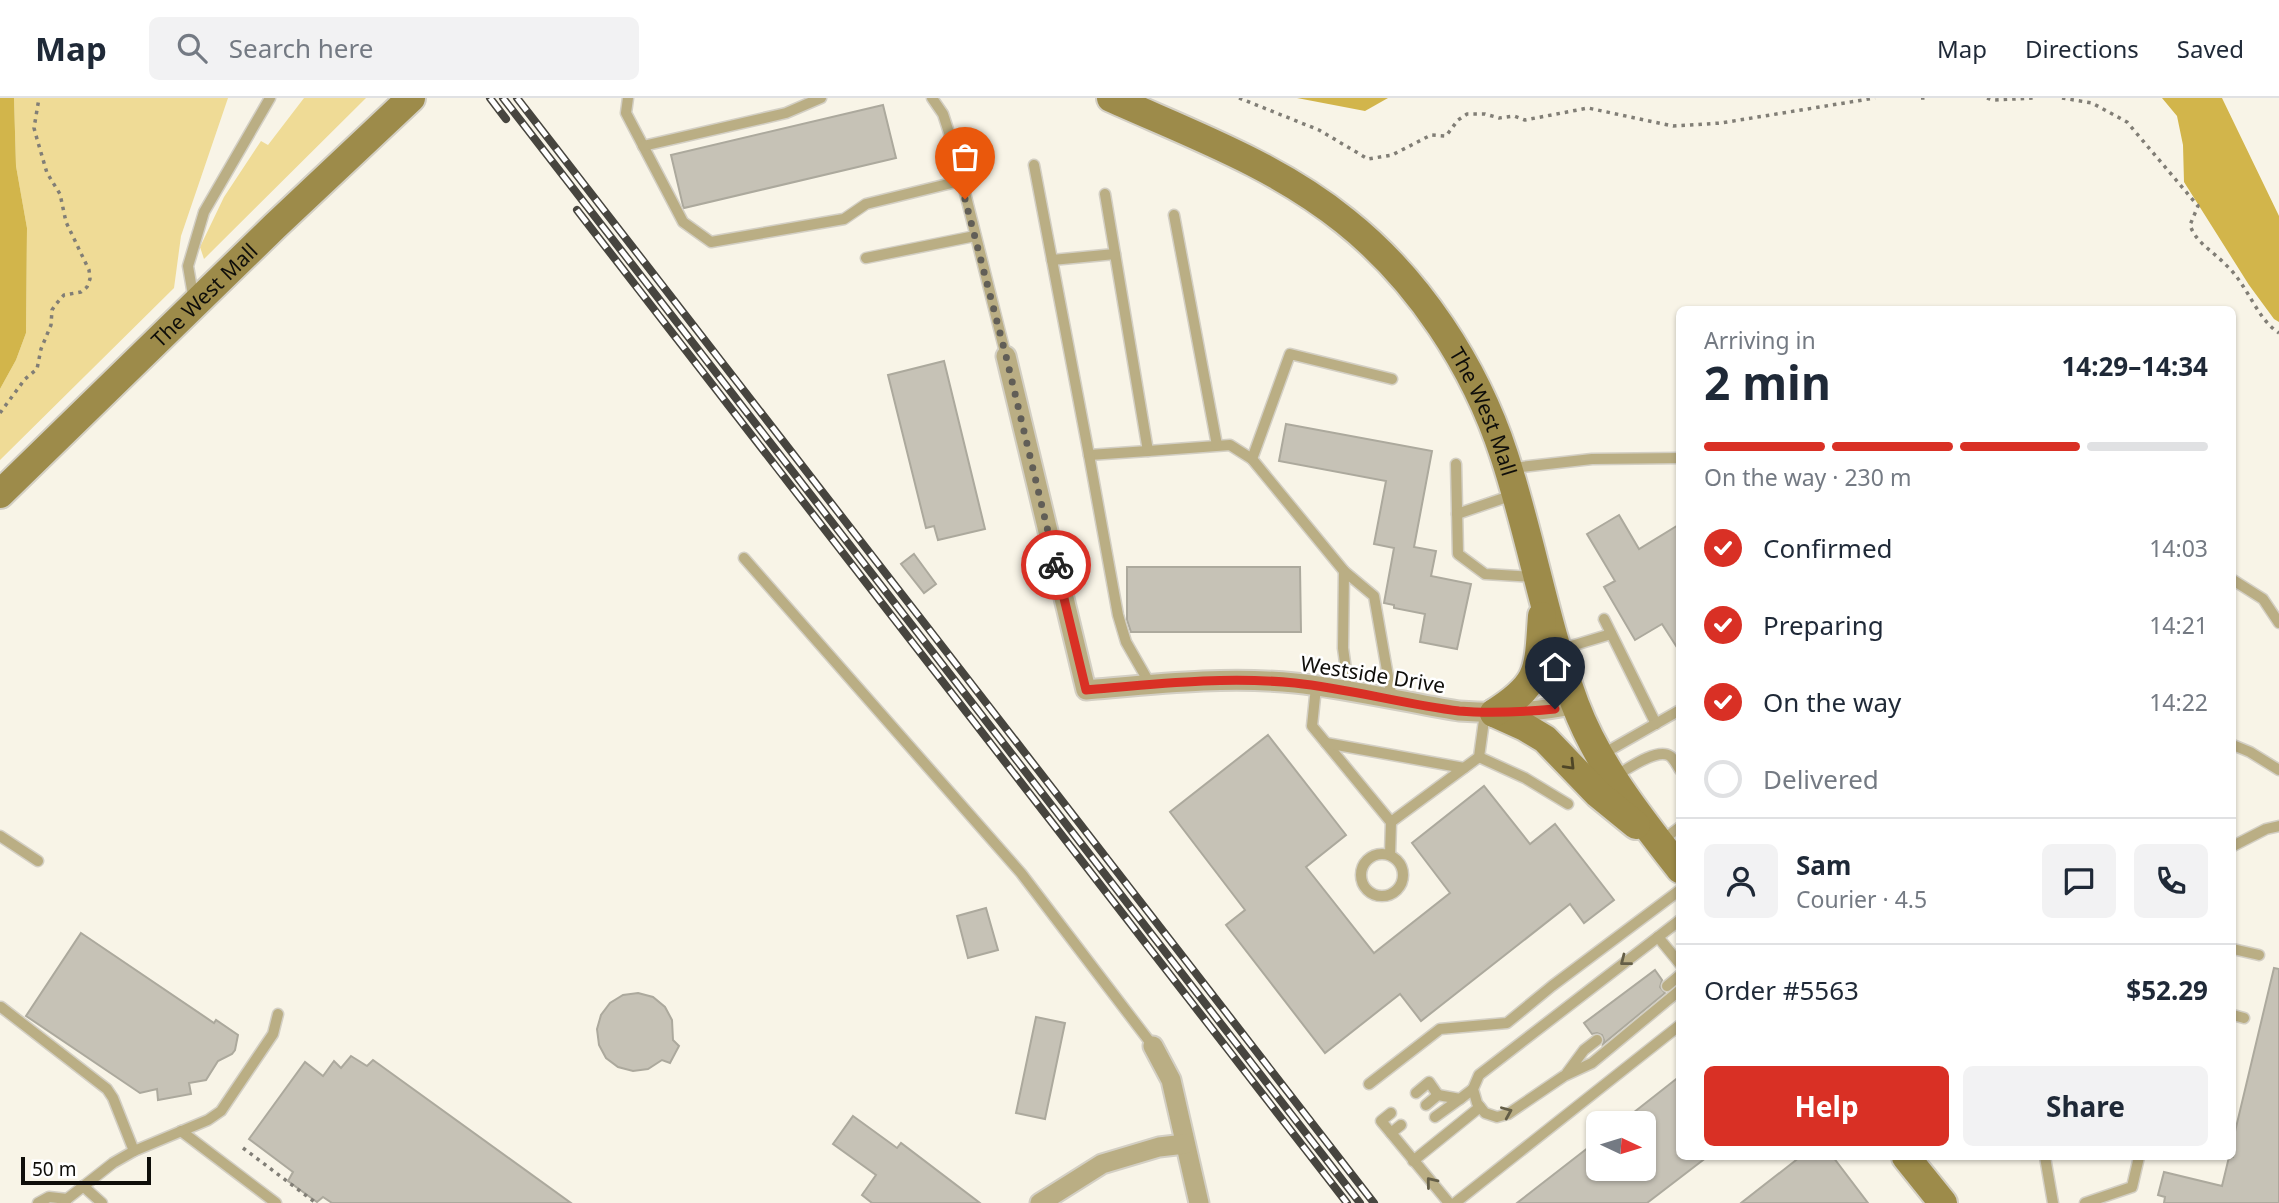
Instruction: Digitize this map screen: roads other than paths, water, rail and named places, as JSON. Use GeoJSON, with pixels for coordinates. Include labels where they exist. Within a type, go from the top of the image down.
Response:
{"type":"FeatureCollection","features":[{"type":"Feature","properties":{"kind":"main road","name":"The West Mall"},"geometry":{"type":"LineString","coordinates":[[0,494],[411,98]]}},
{"type":"Feature","properties":{"kind":"main road","name":"The West Mall"},"geometry":{"type":"LineString","coordinates":[[1111,98],[1265,168],[1310,195],[1346,222],[1391,264],[1427,308],[1464,363],[1490,417],[1512,481],[1539,589],[1575,704],[1606,766],[1671,846]]}},
{"type":"Feature","properties":{"kind":"main road"},"geometry":{"type":"LineString","coordinates":[[1490,713],[1511,702],[1531,683],[1538,663],[1539,589]]}},
{"type":"Feature","properties":{"kind":"main road"},"geometry":{"type":"LineString","coordinates":[[1490,713],[1525,727],[1545,739],[1598,794],[1671,846]]}},
{"type":"Feature","properties":{"kind":"main road"},"geometry":{"type":"LineString","coordinates":[[1908,1160],[1943,1203]]}},
{"type":"Feature","properties":{"kind":"street","name":"Westside Drive"},"geometry":{"type":"LineString","coordinates":[[1006,356],[1086,690],[1192,680],[1239,680],[1295,683],[1490,713],[1555,709],[1575,704]]}},
{"type":"Feature","properties":{"kind":"street"},"geometry":{"type":"LineString","coordinates":[[1153,1046],[1171,1080],[1199,1203]]}},
{"type":"Feature","properties":{"kind":"street"},"geometry":{"type":"LineString","coordinates":[[1040,1203],[1102,1164],[1159,1147],[1185,1144]]}},
{"type":"Feature","properties":{"kind":"lane"},"geometry":{"type":"LineString","coordinates":[[195,304],[188,266],[204,212],[270,98]]}},
{"type":"Feature","properties":{"kind":"lane"},"geometry":{"type":"LineString","coordinates":[[628,98],[625,113],[683,222],[711,242],[844,219],[866,204],[960,181]]}},
{"type":"Feature","properties":{"kind":"lane"},"geometry":{"type":"LineString","coordinates":[[643,146],[786,113],[821,98]]}},
{"type":"Feature","properties":{"kind":"lane"},"geometry":{"type":"LineString","coordinates":[[932,98],[943,114],[1006,356]]}},
{"type":"Feature","properties":{"kind":"lane"},"geometry":{"type":"LineString","coordinates":[[1034,165],[1118,615],[1126,642],[1150,684]]}},
{"type":"Feature","properties":{"kind":"lane"},"geometry":{"type":"LineString","coordinates":[[1105,194],[1148,452]]}},
{"type":"Feature","properties":{"kind":"lane"},"geometry":{"type":"LineString","coordinates":[[1174,215],[1217,445]]}},
{"type":"Feature","properties":{"kind":"lane"},"geometry":{"type":"LineString","coordinates":[[866,258],[975,236]]}},
{"type":"Feature","properties":{"kind":"lane"},"geometry":{"type":"LineString","coordinates":[[1052,261],[1115,254]]}},
{"type":"Feature","properties":{"kind":"lane"},"geometry":{"type":"LineString","coordinates":[[1252,458],[1290,354],[1392,379]]}},
{"type":"Feature","properties":{"kind":"lane"},"geometry":{"type":"LineString","coordinates":[[1089,455],[1230,445],[1252,458],[1344,570],[1374,596],[1392,699]]}},
{"type":"Feature","properties":{"kind":"lane"},"geometry":{"type":"LineString","coordinates":[[1457,514],[1512,481],[1592,459],[1676,458]]}},
{"type":"Feature","properties":{"kind":"lane"},"geometry":{"type":"LineString","coordinates":[[1456,464],[1458,554],[1485,574],[1539,589]]}},
{"type":"Feature","properties":{"kind":"lane"},"geometry":{"type":"LineString","coordinates":[[744,558],[1021,873],[1153,1046]]}},
{"type":"Feature","properties":{"kind":"lane"},"geometry":{"type":"LineString","coordinates":[[1344,570],[1343,648],[1349,692]]}},
{"type":"Feature","properties":{"kind":"lane"},"geometry":{"type":"LineString","coordinates":[[2236,582],[2263,599],[2279,623]]}},
{"type":"Feature","properties":{"kind":"lane"},"geometry":{"type":"LineString","coordinates":[[1604,619],[1656,724]]}},
{"type":"Feature","properties":{"kind":"lane"},"geometry":{"type":"LineString","coordinates":[[1558,650],[1611,634]]}},
{"type":"Feature","properties":{"kind":"lane"},"geometry":{"type":"LineString","coordinates":[[1316,687],[1312,726],[1391,822],[1390,855],[1400,865],[1400,885],[1390,894],[1376,895],[1365,887],[1362,868],[1365,862],[1377,855],[1390,855]]}},
{"type":"Feature","properties":{"kind":"lane"},"geometry":{"type":"LineString","coordinates":[[1606,766],[1656,724],[1676,712]]}},
{"type":"Feature","properties":{"kind":"lane"},"geometry":{"type":"LineString","coordinates":[[1391,822],[1479,757],[1490,713]]}},
{"type":"Feature","properties":{"kind":"lane"},"geometry":{"type":"LineString","coordinates":[[1326,743],[1464,768]]}},
{"type":"Feature","properties":{"kind":"lane"},"geometry":{"type":"LineString","coordinates":[[2236,746],[2279,770]]}},
{"type":"Feature","properties":{"kind":"lane"},"geometry":{"type":"LineString","coordinates":[[1606,766],[1663,753],[1672,757],[1676,764]]}},
{"type":"Feature","properties":{"kind":"lane"},"geometry":{"type":"LineString","coordinates":[[1479,757],[1525,778],[1568,804]]}},
{"type":"Feature","properties":{"kind":"lane"},"geometry":{"type":"LineString","coordinates":[[2236,844],[2266,829],[2279,826]]}},
{"type":"Feature","properties":{"kind":"lane"},"geometry":{"type":"LineString","coordinates":[[0,836],[38,861]]}},
{"type":"Feature","properties":{"kind":"lane"},"geometry":{"type":"LineString","coordinates":[[1368,1084],[1440,1029],[1507,1023],[1552,986],[1676,894]]}},
{"type":"Feature","properties":{"kind":"lane"},"geometry":{"type":"LineString","coordinates":[[1435,1117],[1473,1089],[1479,1075],[1676,923]]}},
{"type":"Feature","properties":{"kind":"lane"},"geometry":{"type":"LineString","coordinates":[[1658,937],[1676,959]]}},
{"type":"Feature","properties":{"kind":"lane"},"geometry":{"type":"LineString","coordinates":[[2236,950],[2259,955]]}},
{"type":"Feature","properties":{"kind":"lane"},"geometry":{"type":"LineString","coordinates":[[1667,986],[1676,978]]}},
{"type":"Feature","properties":{"kind":"lane"},"geometry":{"type":"LineString","coordinates":[[1473,1089],[1477,1103],[1485,1113],[1497,1117],[1508,1114],[1564,1076],[1592,1063],[1676,993]]}},
{"type":"Feature","properties":{"kind":"lane"},"geometry":{"type":"LineString","coordinates":[[1,1007],[107,1089],[134,1151]]}},
{"type":"Feature","properties":{"kind":"lane"},"geometry":{"type":"LineString","coordinates":[[38,1203],[49,1197],[66,1201],[134,1151],[208,1120],[221,1111],[273,1034],[278,1014]]}},
{"type":"Feature","properties":{"kind":"lane"},"geometry":{"type":"LineString","coordinates":[[1455,1203],[1676,1028]]}},
{"type":"Feature","properties":{"kind":"lane"},"geometry":{"type":"LineString","coordinates":[[1564,1076],[1584,1050],[1597,1040]]}},
{"type":"Feature","properties":{"kind":"lane"},"geometry":{"type":"LineString","coordinates":[[1416,1093],[1429,1082],[1438,1095],[1460,1098]]}},
{"type":"Feature","properties":{"kind":"lane"},"geometry":{"type":"LineString","coordinates":[[1426,1105],[1438,1095]]}},
{"type":"Feature","properties":{"kind":"lane"},"geometry":{"type":"LineString","coordinates":[[1413,1161],[1480,1107]]}},
{"type":"Feature","properties":{"kind":"lane"},"geometry":{"type":"LineString","coordinates":[[1391,1113],[1381,1121],[1449,1203]]}},
{"type":"Feature","properties":{"kind":"lane"},"geometry":{"type":"LineString","coordinates":[[1391,1133],[1401,1125]]}},
{"type":"Feature","properties":{"kind":"lane"},"geometry":{"type":"LineString","coordinates":[[181,1132],[276,1203]]}},
{"type":"Feature","properties":{"kind":"lane"},"geometry":{"type":"LineString","coordinates":[[1400,1145],[1410,1138]]}},
{"type":"Feature","properties":{"kind":"lane"},"geometry":{"type":"LineString","coordinates":[[2046,1160],[2053,1203]]}},
{"type":"Feature","properties":{"kind":"lane"},"geometry":{"type":"LineString","coordinates":[[2085,1203],[2132,1187],[2138,1160]]}},
{"type":"Feature","properties":{"kind":"lane"},"geometry":{"type":"LineString","coordinates":[[83,1186],[102,1203]]}},
{"type":"Feature","properties":{"kind":"railway"},"geometry":{"type":"LineString","coordinates":[[490,98],[506,119]]}},
{"type":"Feature","properties":{"kind":"railway"},"geometry":{"type":"LineString","coordinates":[[503,98],[1360,1203]]}},
{"type":"Feature","properties":{"kind":"railway"},"geometry":{"type":"LineString","coordinates":[[517,98],[1374,1203]]}},
{"type":"Feature","properties":{"kind":"railway"},"geometry":{"type":"LineString","coordinates":[[577,210],[1347,1203]]}}]}
